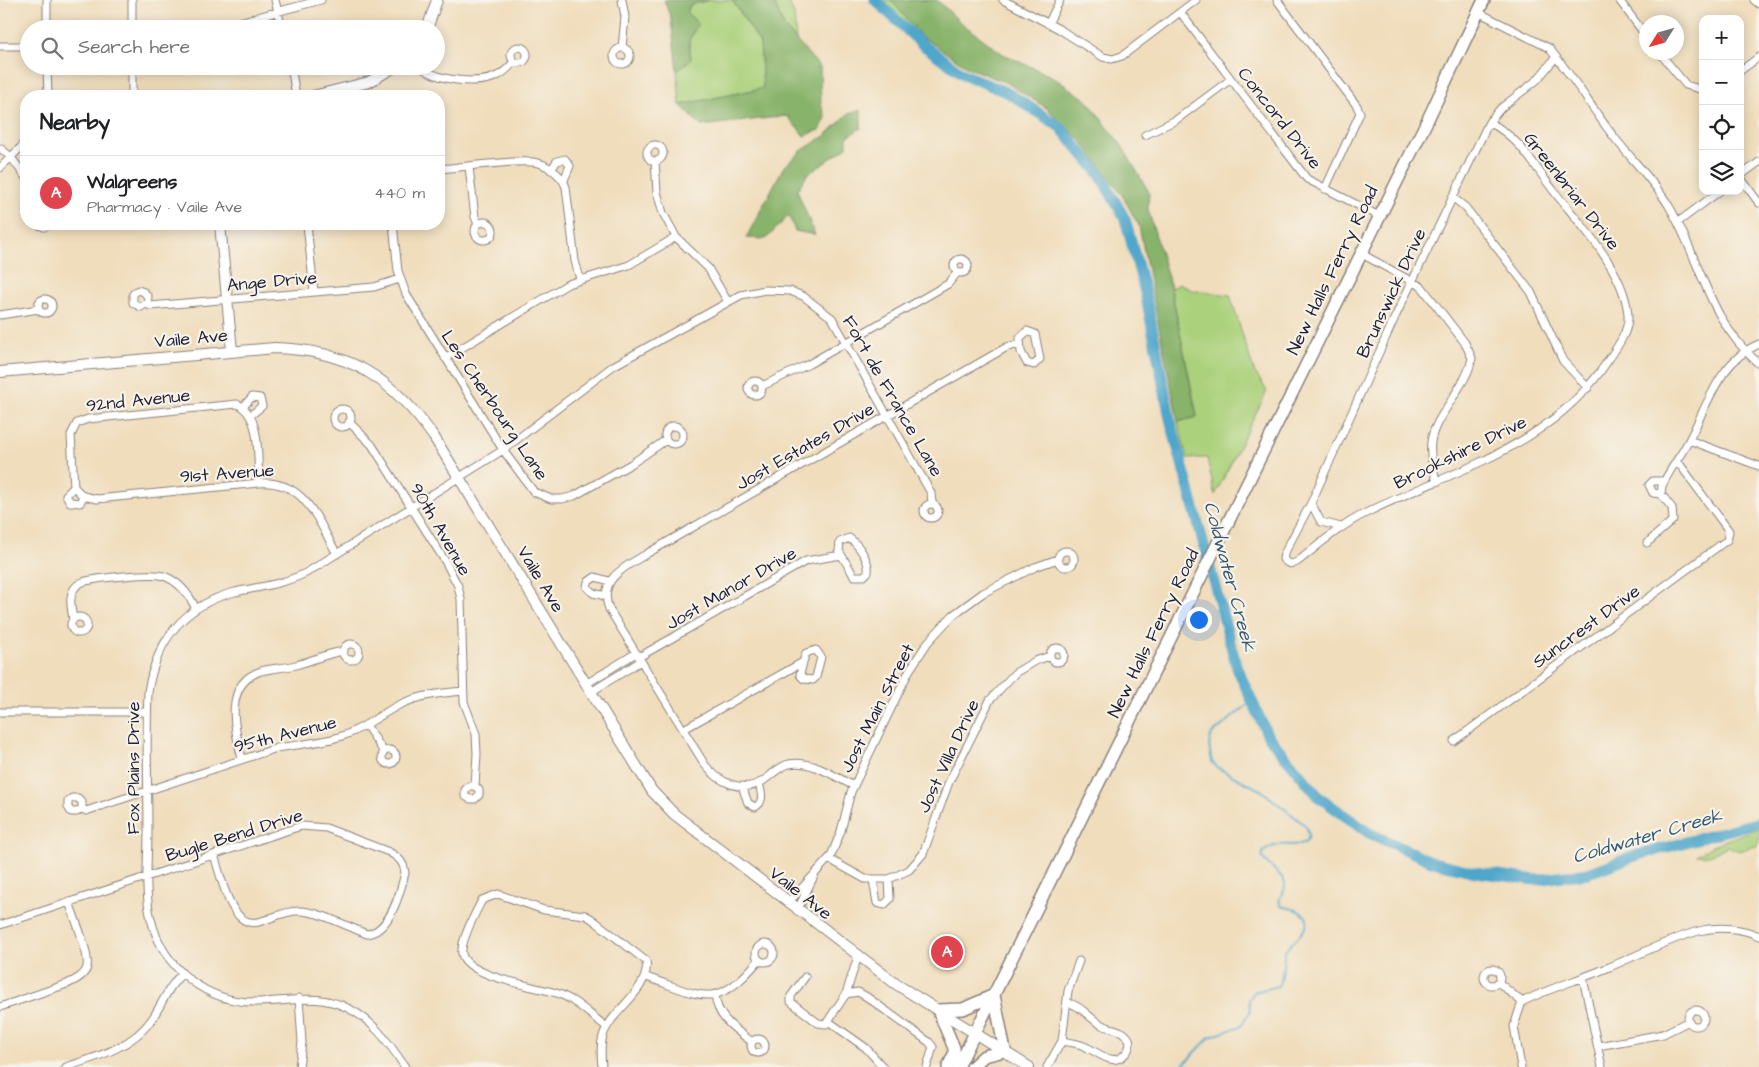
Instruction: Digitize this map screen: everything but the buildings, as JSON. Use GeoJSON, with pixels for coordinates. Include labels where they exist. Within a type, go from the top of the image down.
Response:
{"type":"FeatureCollection","features":[{"type":"Feature","properties":{"kind":"main road"},"geometry":{"type":"LineString","coordinates":[[430,20],[437,0]]}},
{"type":"Feature","properties":{"kind":"main road","name":"New Halls Ferry Road"},"geometry":{"type":"LineString","coordinates":[[958,1067],[1360,253],[1428,120],[1484,0]]}},
{"type":"Feature","properties":{"kind":"main road"},"geometry":{"type":"LineString","coordinates":[[337,90],[369,82],[381,75]]}},
{"type":"Feature","properties":{"kind":"main road"},"geometry":{"type":"LineString","coordinates":[[221,230],[232,351]]}},
{"type":"Feature","properties":{"kind":"main road","name":"Vaile Ave"},"geometry":{"type":"LineString","coordinates":[[0,372],[275,348],[311,350],[350,363],[368,372],[393,389],[418,414],[460,476],[652,791],[674,814],[797,911],[858,956],[1028,1067]]}},
{"type":"Feature","properties":{"kind":"main road"},"geometry":{"type":"LineString","coordinates":[[948,1067],[954,1054],[954,1048],[938,1010],[963,1009],[994,995],[1005,1051],[984,1056],[972,1067]]}},
{"type":"Feature","properties":{"kind":"street"},"geometry":{"type":"LineString","coordinates":[[47,0],[47,20]]}},
{"type":"Feature","properties":{"kind":"street"},"geometry":{"type":"LineString","coordinates":[[132,0],[132,20]]}},
{"type":"Feature","properties":{"kind":"street"},"geometry":{"type":"LineString","coordinates":[[275,0],[280,20]]}},
{"type":"Feature","properties":{"kind":"street"},"geometry":{"type":"LineString","coordinates":[[246,20],[321,0]]}},
{"type":"Feature","properties":{"kind":"street"},"geometry":{"type":"LineString","coordinates":[[622,0],[625,16],[622,48]]}},
{"type":"Feature","properties":{"kind":"street"},"geometry":{"type":"LineString","coordinates":[[1003,0],[1103,57],[1112,59],[1122,56],[1196,0]]}},
{"type":"Feature","properties":{"kind":"street"},"geometry":{"type":"LineString","coordinates":[[1048,24],[1060,0]]}},
{"type":"Feature","properties":{"kind":"street"},"geometry":{"type":"LineString","coordinates":[[1277,0],[1357,106],[1360,113],[1325,189]]}},
{"type":"Feature","properties":{"kind":"street"},"geometry":{"type":"LineString","coordinates":[[1620,0],[1639,26]]}},
{"type":"Feature","properties":{"kind":"street"},"geometry":{"type":"LineString","coordinates":[[1754,0],[1759,4]]}},
{"type":"Feature","properties":{"kind":"street","name":"Concord Drive"},"geometry":{"type":"LineString","coordinates":[[1180,12],[1307,180],[1379,216]]}},
{"type":"Feature","properties":{"kind":"street"},"geometry":{"type":"LineString","coordinates":[[1478,12],[1549,48],[1602,122],[1657,190],[1678,222],[1715,310],[1732,337],[1759,364]]}},
{"type":"Feature","properties":{"kind":"street"},"geometry":{"type":"LineString","coordinates":[[0,46],[20,46]]}},
{"type":"Feature","properties":{"kind":"street","name":"Brunswick Drive"},"geometry":{"type":"LineString","coordinates":[[1287,563],[1284,559],[1284,554],[1311,503],[1396,315],[1489,122],[1501,108],[1537,80],[1556,57]]}},
{"type":"Feature","properties":{"kind":"street"},"geometry":{"type":"LineString","coordinates":[[1744,68],[1759,57]]}},
{"type":"Feature","properties":{"kind":"street"},"geometry":{"type":"LineString","coordinates":[[1666,60],[1686,85],[1699,89]]}},
{"type":"Feature","properties":{"kind":"street"},"geometry":{"type":"LineString","coordinates":[[438,75],[469,81],[500,75],[514,62]]}},
{"type":"Feature","properties":{"kind":"street"},"geometry":{"type":"LineString","coordinates":[[48,75],[48,90]]}},
{"type":"Feature","properties":{"kind":"street"},"geometry":{"type":"LineString","coordinates":[[132,75],[132,90]]}},
{"type":"Feature","properties":{"kind":"street"},"geometry":{"type":"LineString","coordinates":[[292,75],[295,90]]}},
{"type":"Feature","properties":{"kind":"street"},"geometry":{"type":"LineString","coordinates":[[1145,135],[1176,120],[1231,79]]}},
{"type":"Feature","properties":{"kind":"street","name":"Greenbriar Drive"},"geometry":{"type":"LineString","coordinates":[[1489,122],[1499,127],[1525,151],[1552,189],[1603,252],[1622,292],[1628,316]]}},
{"type":"Feature","properties":{"kind":"street"},"geometry":{"type":"LineString","coordinates":[[0,148],[11,157],[20,170]]}},
{"type":"Feature","properties":{"kind":"street"},"geometry":{"type":"LineString","coordinates":[[0,168],[20,148]]}},
{"type":"Feature","properties":{"kind":"street"},"geometry":{"type":"LineString","coordinates":[[551,170],[557,161],[565,159],[570,166],[570,171],[564,180]]}},
{"type":"Feature","properties":{"kind":"street"},"geometry":{"type":"LineString","coordinates":[[655,161],[659,202],[676,237],[708,268],[728,302]]}},
{"type":"Feature","properties":{"kind":"street"},"geometry":{"type":"LineString","coordinates":[[445,169],[534,162],[551,170],[564,180],[575,261],[580,279]]}},
{"type":"Feature","properties":{"kind":"street"},"geometry":{"type":"LineString","coordinates":[[1744,173],[1759,162]]}},
{"type":"Feature","properties":{"kind":"street"},"geometry":{"type":"LineString","coordinates":[[469,167],[475,217],[478,224]]}},
{"type":"Feature","properties":{"kind":"street"},"geometry":{"type":"LineString","coordinates":[[1744,182],[1759,204]]}},
{"type":"Feature","properties":{"kind":"street"},"geometry":{"type":"LineString","coordinates":[[1678,222],[1715,195]]}},
{"type":"Feature","properties":{"kind":"street"},"geometry":{"type":"LineString","coordinates":[[1452,197],[1468,212],[1530,292],[1542,312],[1563,361],[1588,388]]}},
{"type":"Feature","properties":{"kind":"street"},"geometry":{"type":"LineString","coordinates":[[309,230],[314,292]]}},
{"type":"Feature","properties":{"kind":"street","name":"Les Cherbourg Lane"},"geometry":{"type":"LineString","coordinates":[[395,230],[400,279],[406,294],[503,450],[526,485],[534,492],[551,499],[562,499],[588,489],[666,440]]}},
{"type":"Feature","properties":{"kind":"street"},"geometry":{"type":"LineString","coordinates":[[445,358],[568,284],[629,265],[676,237]]}},
{"type":"Feature","properties":{"kind":"street"},"geometry":{"type":"LineString","coordinates":[[1360,253],[1414,280],[1422,287],[1465,343],[1472,358],[1468,373],[1432,433],[1430,460],[1437,482]]}},
{"type":"Feature","properties":{"kind":"street"},"geometry":{"type":"LineString","coordinates":[[762,386],[801,368],[948,284],[957,273]]}},
{"type":"Feature","properties":{"kind":"street","name":"Ange Drive"},"geometry":{"type":"LineString","coordinates":[[147,303],[150,306],[374,287],[400,279]]}},
{"type":"Feature","properties":{"kind":"street","name":"Fort de France Lane"},"geometry":{"type":"LineString","coordinates":[[460,476],[503,450],[604,372],[728,302],[741,295],[765,290],[790,291],[807,298],[835,322],[931,493],[932,503]]}},
{"type":"Feature","properties":{"kind":"street"},"geometry":{"type":"LineString","coordinates":[[0,315],[39,309]]}},
{"type":"Feature","properties":{"kind":"street","name":"Brookshire Drive"},"geometry":{"type":"LineString","coordinates":[[1287,563],[1297,562],[1341,527],[1368,512],[1526,440],[1556,419],[1588,388],[1618,346],[1626,331],[1628,316]]}},
{"type":"Feature","properties":{"kind":"street","name":"Jost Estates Drive"},"geometry":{"type":"LineString","coordinates":[[1027,331],[1035,334],[1041,354],[1037,363],[1034,365],[1027,363],[1020,344],[1022,334],[1027,331]]}},
{"type":"Feature","properties":{"kind":"street","name":"Jost Estates Drive"},"geometry":{"type":"LineString","coordinates":[[609,581],[628,565],[1007,347],[1020,344]]}},
{"type":"Feature","properties":{"kind":"street"},"geometry":{"type":"LineString","coordinates":[[1661,494],[1664,481],[1689,440],[1716,383],[1734,358],[1744,350],[1759,344]]}},
{"type":"Feature","properties":{"kind":"street","name":"92nd Avenue"},"geometry":{"type":"LineString","coordinates":[[78,492],[71,435],[74,428],[82,420],[237,404],[243,407],[252,396],[260,398],[262,406],[251,415]]}},
{"type":"Feature","properties":{"kind":"street"},"geometry":{"type":"LineString","coordinates":[[243,407],[254,421],[260,483]]}},
{"type":"Feature","properties":{"kind":"street","name":"90th Avenue"},"geometry":{"type":"LineString","coordinates":[[349,422],[367,438],[458,586],[464,702],[476,734],[478,754],[475,786]]}},
{"type":"Feature","properties":{"kind":"street"},"geometry":{"type":"LineString","coordinates":[[1689,440],[1759,466]]}},
{"type":"Feature","properties":{"kind":"street","name":"Suncrest Drive"},"geometry":{"type":"LineString","coordinates":[[1454,741],[1727,540],[1729,531],[1681,466],[1675,463]]}},
{"type":"Feature","properties":{"kind":"street","name":"Fox Plains Drive"},"geometry":{"type":"LineString","coordinates":[[405,1067],[394,1049],[377,1028],[354,1011],[330,1002],[299,998],[259,1002],[234,1000],[197,986],[182,974],[167,956],[155,932],[148,907],[147,712],[150,675],[158,653],[170,633],[196,609],[220,597],[296,578],[460,476]]}},
{"type":"Feature","properties":{"kind":"street"},"geometry":{"type":"LineString","coordinates":[[1647,543],[1673,520],[1672,508],[1661,494],[1653,493],[1649,485],[1653,482],[1664,481]]}},
{"type":"Feature","properties":{"kind":"street","name":"91st Avenue"},"geometry":{"type":"LineString","coordinates":[[78,492],[97,499],[260,483],[279,483],[302,496],[337,554]]}},
{"type":"Feature","properties":{"kind":"street"},"geometry":{"type":"LineString","coordinates":[[1311,503],[1321,522],[1341,527]]}},
{"type":"Feature","properties":{"kind":"street"},"geometry":{"type":"LineString","coordinates":[[849,538],[855,542],[868,563],[868,572],[864,576],[854,576],[841,555],[838,547],[840,542],[849,538]]}},
{"type":"Feature","properties":{"kind":"street","name":"Jost Manor Drive"},"geometry":{"type":"LineString","coordinates":[[589,688],[806,561],[841,555]]}},
{"type":"Feature","properties":{"kind":"street","name":"Jost Main Street"},"geometry":{"type":"LineString","coordinates":[[788,903],[829,859],[841,831],[854,786],[910,671],[924,647],[953,615],[983,593],[1035,567],[1058,559]]}},
{"type":"Feature","properties":{"kind":"street"},"geometry":{"type":"LineString","coordinates":[[73,620],[71,595],[79,584],[98,579],[162,575],[177,582],[185,589],[196,609]]}},
{"type":"Feature","properties":{"kind":"street"},"geometry":{"type":"LineString","coordinates":[[606,596],[593,593],[588,587],[588,582],[595,577],[609,581],[606,596],[609,609],[711,772],[720,780],[742,786],[759,783],[788,764],[800,764],[811,765],[854,786]]}},
{"type":"Feature","properties":{"kind":"street"},"geometry":{"type":"LineString","coordinates":[[242,759],[235,730],[234,710],[235,698],[246,682],[262,671],[306,663],[333,652],[344,651]]}},
{"type":"Feature","properties":{"kind":"street","name":"Jost Villa Drive"},"geometry":{"type":"LineString","coordinates":[[829,859],[858,877],[873,880],[889,879],[909,870],[923,854],[949,782],[990,700],[1015,674],[1035,661],[1050,656]]}},
{"type":"Feature","properties":{"kind":"street"},"geometry":{"type":"LineString","coordinates":[[684,729],[803,662]]}},
{"type":"Feature","properties":{"kind":"street","name":"95th Avenue"},"geometry":{"type":"LineString","coordinates":[[82,808],[86,811],[276,748],[326,741],[366,725],[412,700],[464,691]]}},
{"type":"Feature","properties":{"kind":"street"},"geometry":{"type":"LineString","coordinates":[[0,712],[147,712]]}},
{"type":"Feature","properties":{"kind":"street"},"geometry":{"type":"LineString","coordinates":[[366,725],[384,752]]}},
{"type":"Feature","properties":{"kind":"street"},"geometry":{"type":"LineString","coordinates":[[742,786],[748,803],[755,807],[760,804],[762,798],[759,783]]}},
{"type":"Feature","properties":{"kind":"street","name":"Bugle Bend Drive"},"geometry":{"type":"LineString","coordinates":[[0,925],[214,856],[291,829],[309,826],[326,828],[389,852],[398,857],[405,873],[393,908],[380,930],[367,934],[305,911],[277,915],[252,923],[244,922],[232,908],[214,856]]}},
{"type":"Feature","properties":{"kind":"street","name":"Jost Main Street"},"geometry":{"type":"LineString","coordinates":[[797,911],[813,882],[814,876]]}},
{"type":"Feature","properties":{"kind":"street"},"geometry":{"type":"LineString","coordinates":[[873,880],[874,898],[877,902],[884,904],[890,900],[889,879]]}},
{"type":"Feature","properties":{"kind":"street"},"geometry":{"type":"LineString","coordinates":[[602,1067],[601,1044],[607,1027],[646,977],[646,961],[592,918],[544,910],[498,894],[482,900],[464,941],[462,955],[466,961],[478,969],[525,987],[562,996],[607,1027]]}},
{"type":"Feature","properties":{"kind":"street"},"geometry":{"type":"LineString","coordinates":[[0,1007],[75,981],[85,971],[87,967],[86,955],[70,902]]}},
{"type":"Feature","properties":{"kind":"street"},"geometry":{"type":"LineString","coordinates":[[1521,1067],[1514,1026],[1522,1002],[1543,991],[1583,978],[1700,930],[1730,929],[1758,934]]}},
{"type":"Feature","properties":{"kind":"street"},"geometry":{"type":"LineString","coordinates":[[805,977],[791,996],[791,1002],[818,1023],[826,1024],[846,994],[858,956]]}},
{"type":"Feature","properties":{"kind":"street"},"geometry":{"type":"LineString","coordinates":[[646,977],[698,994],[715,995],[737,984],[760,960]]}},
{"type":"Feature","properties":{"kind":"street"},"geometry":{"type":"LineString","coordinates":[[1047,1067],[1062,1041],[1068,991],[1079,961]]}},
{"type":"Feature","properties":{"kind":"street"},"geometry":{"type":"LineString","coordinates":[[66,1067],[114,1050],[133,1038],[152,1020],[169,988],[182,974]]}},
{"type":"Feature","properties":{"kind":"street"},"geometry":{"type":"LineString","coordinates":[[1583,978],[1602,1067]]}},
{"type":"Feature","properties":{"kind":"street"},"geometry":{"type":"LineString","coordinates":[[1498,982],[1522,1002]]}},
{"type":"Feature","properties":{"kind":"street"},"geometry":{"type":"LineString","coordinates":[[846,994],[858,992],[867,996],[929,1042],[933,1047],[927,1067]]}},
{"type":"Feature","properties":{"kind":"street"},"geometry":{"type":"LineString","coordinates":[[715,995],[716,1004],[726,1021],[752,1042]]}},
{"type":"Feature","properties":{"kind":"street"},"geometry":{"type":"LineString","coordinates":[[299,998],[302,1042],[299,1067]]}},
{"type":"Feature","properties":{"kind":"street"},"geometry":{"type":"LineString","coordinates":[[1062,1041],[1082,1045],[1109,1062],[1117,1062],[1122,1059],[1129,1045],[1129,1039],[1124,1034],[1100,1024],[1078,1006],[1067,1003]]}},
{"type":"Feature","properties":{"kind":"street"},"geometry":{"type":"LineString","coordinates":[[828,1021],[866,1048],[883,1067]]}},
{"type":"Feature","properties":{"kind":"street"},"geometry":{"type":"LineString","coordinates":[[1598,1046],[1663,1034],[1689,1022]]}},
{"type":"Feature","properties":{"kind":"green space"},"geometry":{"type":"Polygon","coordinates":[[[664,0],[709,0],[690,5],[687,13],[698,23],[689,41],[691,59],[677,71],[671,19],[664,0]]]}},
{"type":"Feature","properties":{"kind":"green space"},"geometry":{"type":"Polygon","coordinates":[[[709,0],[732,0],[760,43],[763,88],[680,105],[677,71],[691,59],[689,41],[698,23],[687,13],[690,5],[709,0]]]}},
{"type":"Feature","properties":{"kind":"green space"},"geometry":{"type":"Polygon","coordinates":[[[732,0],[773,0],[784,27],[820,67],[821,104],[826,118],[820,130],[804,136],[787,116],[701,126],[680,105],[763,88],[760,43],[732,0]]]}},
{"type":"Feature","properties":{"kind":"green space"},"geometry":{"type":"Polygon","coordinates":[[[773,0],[788,0],[794,14],[796,40],[784,27],[773,0]]]}},
{"type":"Feature","properties":{"kind":"green space"},"geometry":{"type":"Polygon","coordinates":[[[877,0],[892,0],[921,36],[890,13],[877,0]]]}},
{"type":"Feature","properties":{"kind":"green space"},"geometry":{"type":"Polygon","coordinates":[[[891,0],[937,0],[960,22],[1003,54],[1051,76],[1087,100],[1122,146],[1149,192],[1148,209],[1171,288],[1197,417],[1178,422],[1139,226],[1122,195],[1081,141],[1045,107],[1007,83],[969,68],[921,36],[891,0]]]}},
{"type":"Feature","properties":{"kind":"green space"},"geometry":{"type":"Polygon","coordinates":[[[861,110],[861,128],[847,137],[847,147],[807,175],[797,190],[815,235],[795,231],[789,216],[766,239],[746,238],[783,168],[801,151],[825,136],[848,114],[861,110]]]}},
{"type":"Feature","properties":{"kind":"green space"},"geometry":{"type":"Polygon","coordinates":[[[1180,284],[1192,290],[1230,295],[1254,371],[1267,391],[1215,495],[1207,458],[1187,458],[1178,422],[1197,416],[1171,288],[1180,284]]]}},
{"type":"Feature","properties":{"kind":"green space"},"geometry":{"type":"Polygon","coordinates":[[[1759,828],[1759,845],[1739,851],[1727,846],[1712,854],[1696,855],[1718,843],[1759,828]]]}},
{"type":"Feature","properties":{"kind":"waterway","name":"Coldwater Creek"},"geometry":{"type":"LineString","coordinates":[[875,0],[923,45],[963,74],[1010,94],[1060,127],[1100,175],[1125,219],[1145,292],[1170,419],[1237,668],[1268,736],[1319,797],[1369,833],[1433,862],[1475,872],[1536,880],[1588,873],[1635,856],[1759,822]]}},
{"type":"Feature","properties":{"kind":"waterway"},"geometry":{"type":"LineString","coordinates":[[1181,1067],[1210,1037],[1241,1026],[1250,1012],[1249,1000],[1254,992],[1278,986],[1285,952],[1306,926],[1307,920],[1304,915],[1296,910],[1281,906],[1279,899],[1284,892],[1284,881],[1262,857],[1263,852],[1270,848],[1306,842],[1309,835],[1306,826],[1262,791],[1218,768],[1212,762],[1209,746],[1211,735],[1252,701]]}},
{"type":"Feature","properties":{"kind":"place","name":"Walgreens"},"geometry":{"type":"Point","coordinates":[947,952]}}]}
